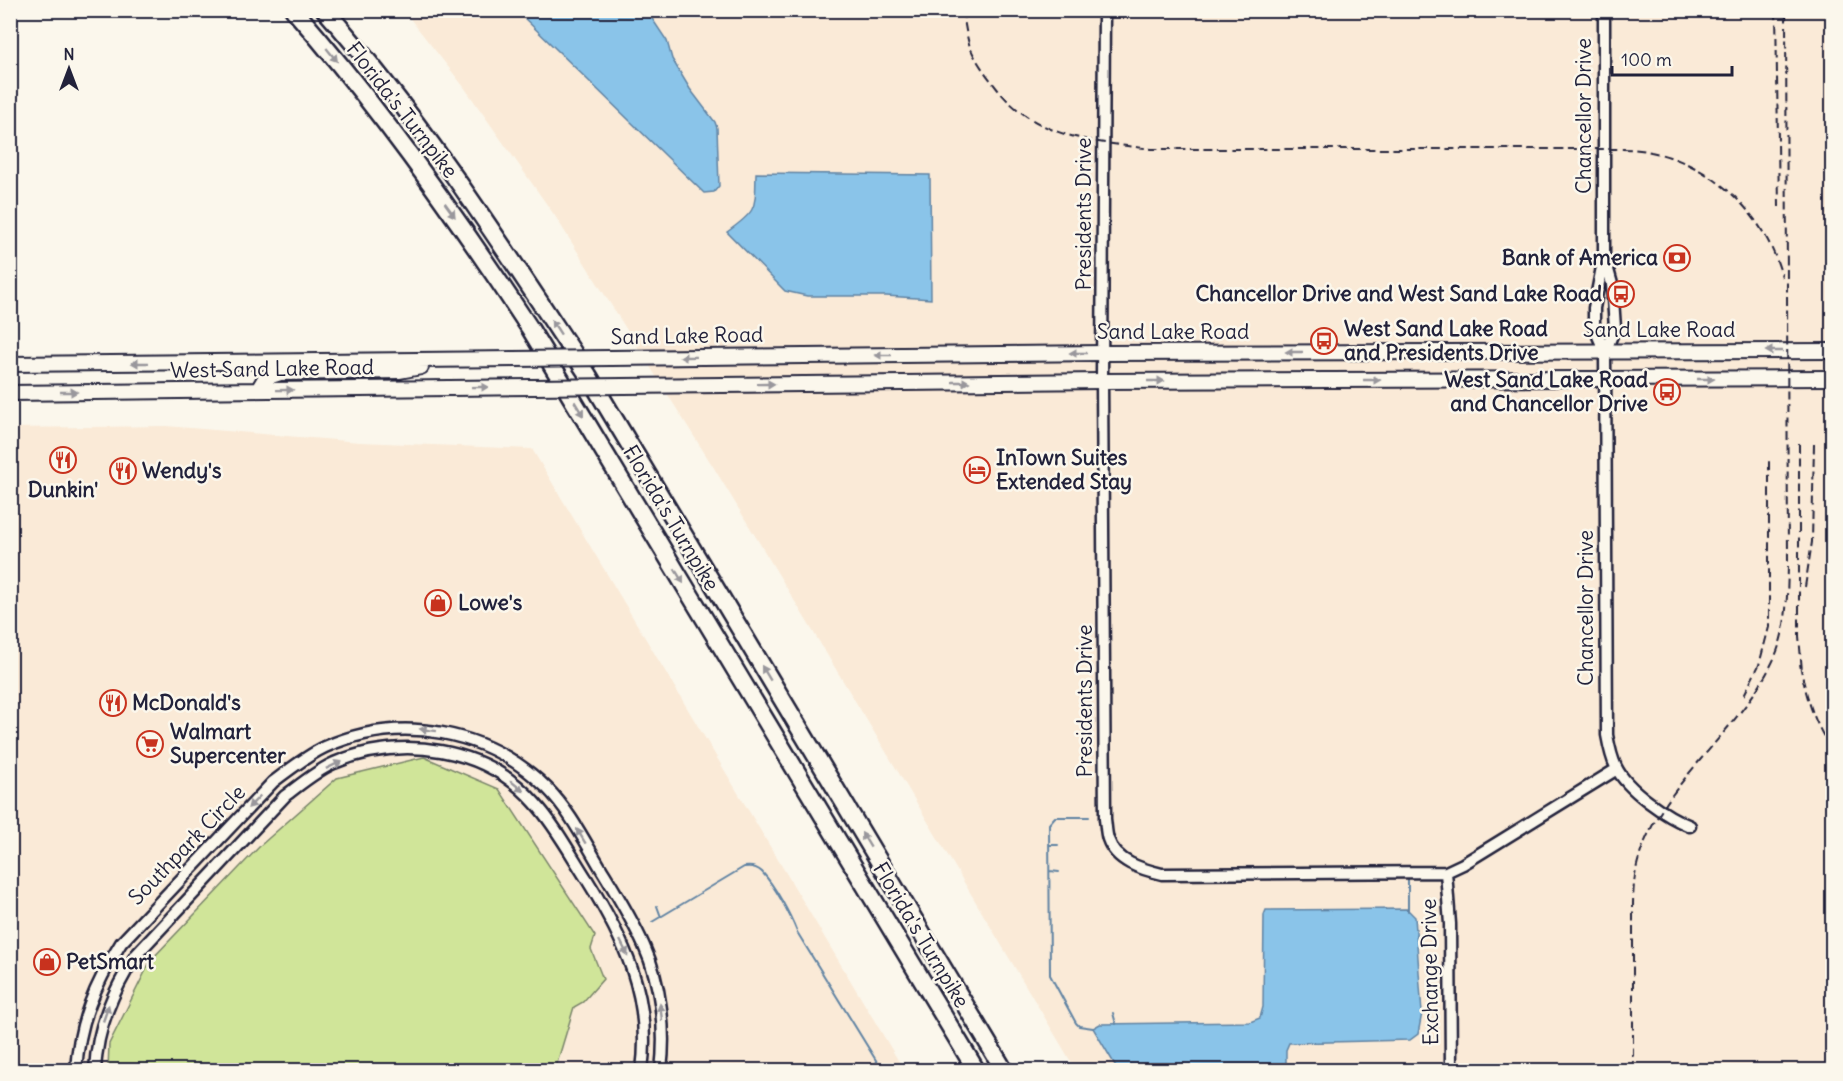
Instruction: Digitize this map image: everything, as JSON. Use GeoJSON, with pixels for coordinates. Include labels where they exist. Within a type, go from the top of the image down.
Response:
{"type":"FeatureCollection","features":[{"type":"Feature","properties":{"kind":"highway","name":"Florida's Turnpike"},"geometry":{"type":"LineString","coordinates":[[294,10],[350,77],[424,174],[466,232],[529,327],[976,1071]]}},
{"type":"Feature","properties":{"kind":"highway","name":"Florida's Turnpike"},"geometry":{"type":"LineString","coordinates":[[325,10],[443,161],[588,375],[1004,1071]]}},
{"type":"Feature","properties":{"kind":"main road","name":"Sand Lake Road"},"geometry":{"type":"LineString","coordinates":[[514,359],[1103,353],[1833,351]]}},
{"type":"Feature","properties":{"kind":"main road","name":"West Sand Lake Road"},"geometry":{"type":"LineString","coordinates":[[10,364],[514,359]]}},
{"type":"Feature","properties":{"kind":"main road"},"geometry":{"type":"LineString","coordinates":[[258,390],[265,378],[280,373],[399,371],[455,360]]}},
{"type":"Feature","properties":{"kind":"main road"},"geometry":{"type":"LineString","coordinates":[[1102,381],[1833,378]]}},
{"type":"Feature","properties":{"kind":"main road","name":"West Sand Lake Road"},"geometry":{"type":"LineString","coordinates":[[10,393],[1102,381]]}},
{"type":"Feature","properties":{"kind":"street","name":"Presidents Drive"},"geometry":{"type":"LineString","coordinates":[[1104,10],[1102,381],[1105,819],[1108,839],[1120,857],[1138,868],[1162,874],[1446,872],[1464,864],[1617,770]]}},
{"type":"Feature","properties":{"kind":"street","name":"Chancellor Drive"},"geometry":{"type":"LineString","coordinates":[[1604,10],[1604,257],[1594,308],[1594,327],[1605,352]]}},
{"type":"Feature","properties":{"kind":"street","name":"Chancellor Drive"},"geometry":{"type":"LineString","coordinates":[[1604,257],[1612,284],[1615,328],[1605,352],[1607,735],[1617,770],[1633,788],[1661,811],[1690,826]]}},
{"type":"Feature","properties":{"kind":"street","name":"Southpark Circle"},"geometry":{"type":"LineString","coordinates":[[76,1071],[82,1026],[91,998],[104,970],[121,943],[273,783],[300,761],[324,747],[361,735],[412,728],[447,732],[476,741],[501,753],[525,768],[543,784],[568,815],[632,920],[646,948],[661,1010],[663,1035],[661,1071]]}},
{"type":"Feature","properties":{"kind":"street","name":"Southpark Circle"},"geometry":{"type":"LineString","coordinates":[[94,1071],[100,1030],[108,1005],[136,954],[285,796],[332,764],[366,753],[412,747],[443,750],[492,770],[514,783],[535,802],[552,825],[601,903],[628,955],[642,1012],[644,1035],[642,1071]]}},
{"type":"Feature","properties":{"kind":"street","name":"Exchange Drive"},"geometry":{"type":"LineString","coordinates":[[1446,872],[1450,924],[1451,1071]]}},
{"type":"Feature","properties":{"kind":"shaded area"},"geometry":{"type":"Polygon","coordinates":[[[404,11],[1832,11],[1832,1070],[1076,1070],[714,468],[555,216],[464,87],[404,11]]]}},
{"type":"Feature","properties":{"kind":"shaded area"},"geometry":{"type":"Polygon","coordinates":[[[166,426],[360,442],[532,449],[904,1070],[11,1070],[10,428],[166,426]]]}},
{"type":"Feature","properties":{"kind":"green space"},"geometry":{"type":"Polygon","coordinates":[[[424,757],[499,789],[595,936],[591,949],[603,979],[583,1002],[574,1007],[555,1070],[108,1070],[109,1044],[151,960],[261,845],[337,778],[424,757]]]}},
{"type":"Feature","properties":{"kind":"water"},"geometry":{"type":"Polygon","coordinates":[[[517,11],[647,11],[667,41],[672,59],[690,89],[715,122],[719,186],[714,192],[704,193],[517,11]]]}},
{"type":"Feature","properties":{"kind":"water"},"geometry":{"type":"Polygon","coordinates":[[[756,173],[930,175],[931,299],[886,296],[807,296],[785,291],[727,232],[744,219],[753,208],[756,173]]]}},
{"type":"Feature","properties":{"kind":"water"},"geometry":{"type":"Polygon","coordinates":[[[1407,909],[1415,917],[1422,1013],[1418,1034],[1410,1040],[1289,1043],[1286,1050],[1286,1070],[1118,1070],[1093,1028],[1100,1024],[1250,1022],[1260,1018],[1263,1007],[1264,915],[1266,910],[1407,909]]]}},
{"type":"Feature","properties":{"kind":"waterway"},"geometry":{"type":"LineString","coordinates":[[1089,817],[1055,817],[1049,824],[1050,975],[1076,1023],[1079,1026],[1093,1028]]}},
{"type":"Feature","properties":{"kind":"waterway"},"geometry":{"type":"LineString","coordinates":[[1049,845],[1058,845]]}},
{"type":"Feature","properties":{"kind":"waterway"},"geometry":{"type":"LineString","coordinates":[[652,922],[744,867],[758,869],[777,892],[797,932],[882,1070]]}},
{"type":"Feature","properties":{"kind":"waterway"},"geometry":{"type":"LineString","coordinates":[[1050,871],[1059,872]]}},
{"type":"Feature","properties":{"kind":"waterway"},"geometry":{"type":"LineString","coordinates":[[1408,877],[1408,911]]}},
{"type":"Feature","properties":{"kind":"waterway"},"geometry":{"type":"LineString","coordinates":[[657,906],[661,917]]}},
{"type":"Feature","properties":{"kind":"waterway"},"geometry":{"type":"LineString","coordinates":[[1113,1013],[1116,1024]]}},
{"type":"Feature","properties":{"kind":"railway"},"geometry":{"type":"LineString","coordinates":[[962,10],[970,47],[992,82],[1008,101],[1025,115],[1063,134],[1152,149],[1633,149],[1645,151],[1696,168],[1734,196],[1764,233],[1782,277]]}},
{"type":"Feature","properties":{"kind":"railway"},"geometry":{"type":"LineString","coordinates":[[1776,10],[1779,207]]}},
{"type":"Feature","properties":{"kind":"railway"},"geometry":{"type":"LineString","coordinates":[[1633,1070],[1633,902],[1639,858],[1649,832],[1664,807],[1757,690],[1776,653],[1785,617],[1788,567],[1786,10]]}},
{"type":"Feature","properties":{"kind":"railway"},"geometry":{"type":"LineString","coordinates":[[1799,443],[1799,636],[1802,671]]}},
{"type":"Feature","properties":{"kind":"railway"},"geometry":{"type":"LineString","coordinates":[[1805,587],[1812,542],[1814,444]]}},
{"type":"Feature","properties":{"kind":"railway"},"geometry":{"type":"LineString","coordinates":[[1744,695],[1759,665],[1769,627],[1769,458]]}},
{"type":"Feature","properties":{"kind":"railway"},"geometry":{"type":"LineString","coordinates":[[1800,664],[1812,709],[1820,730],[1832,750]]}},
{"type":"Feature","properties":{"kind":"place","name":"Bank of America"},"geometry":{"type":"Point","coordinates":[1677,258]}},
{"type":"Feature","properties":{"kind":"place","name":"Chancellor Drive and West Sand Lake Road"},"geometry":{"type":"Point","coordinates":[1621,294]}},
{"type":"Feature","properties":{"kind":"place","name":"West Sand Lake Road and Presidents Drive"},"geometry":{"type":"Point","coordinates":[1324,341]}},
{"type":"Feature","properties":{"kind":"place","name":"West Sand Lake Road and Chancellor Drive"},"geometry":{"type":"Point","coordinates":[1667,392]}},
{"type":"Feature","properties":{"kind":"place","name":"Dunkin'"},"geometry":{"type":"Point","coordinates":[63,460]}},
{"type":"Feature","properties":{"kind":"place","name":"InTown Suites Extended Stay"},"geometry":{"type":"Point","coordinates":[977,470]}},
{"type":"Feature","properties":{"kind":"place","name":"Wendy's"},"geometry":{"type":"Point","coordinates":[123,471]}},
{"type":"Feature","properties":{"kind":"place","name":"Lowe's"},"geometry":{"type":"Point","coordinates":[438,603]}},
{"type":"Feature","properties":{"kind":"place","name":"McDonald's"},"geometry":{"type":"Point","coordinates":[113,703]}},
{"type":"Feature","properties":{"kind":"place","name":"Walmart Supercenter"},"geometry":{"type":"Point","coordinates":[150,744]}},
{"type":"Feature","properties":{"kind":"place","name":"PetSmart"},"geometry":{"type":"Point","coordinates":[47,962]}}]}
